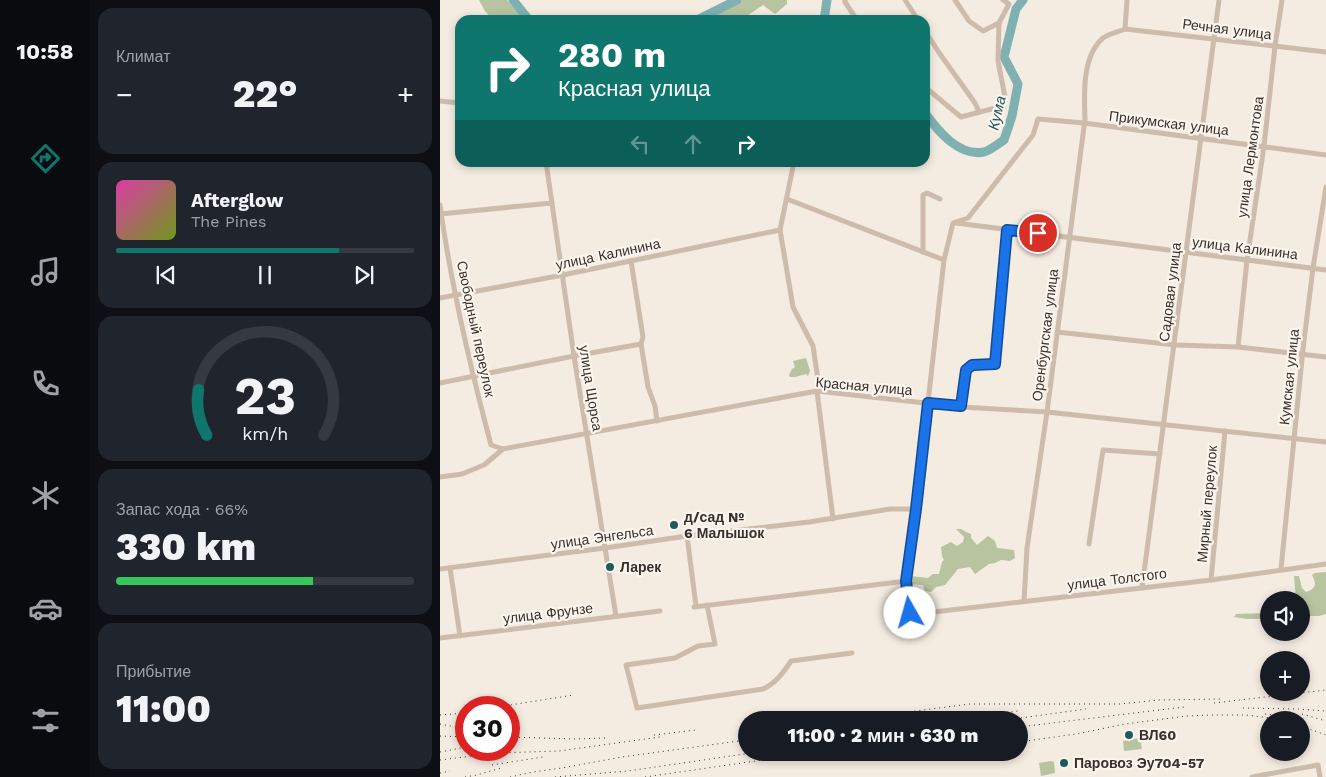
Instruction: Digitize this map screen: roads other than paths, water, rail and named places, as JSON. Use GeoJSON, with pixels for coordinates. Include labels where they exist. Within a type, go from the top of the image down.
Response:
{"type":"FeatureCollection","features":[{"type":"Feature","properties":{"kind":"street"},"geometry":{"type":"LineString","coordinates":[[845,0],[854,15]]}},
{"type":"Feature","properties":{"kind":"street"},"geometry":{"type":"LineString","coordinates":[[905,0],[915,15]]}},
{"type":"Feature","properties":{"kind":"street"},"geometry":{"type":"LineString","coordinates":[[955,0],[969,21],[983,31],[999,23]]}},
{"type":"Feature","properties":{"kind":"street"},"geometry":{"type":"LineString","coordinates":[[930,91],[961,117],[999,107],[1005,97],[998,61],[999,23],[1009,4],[1003,0]]}},
{"type":"Feature","properties":{"kind":"street"},"geometry":{"type":"LineString","coordinates":[[1125,29],[1127,0]]}},
{"type":"Feature","properties":{"kind":"street","name":"Садовая улица"},"geometry":{"type":"LineString","coordinates":[[1142,588],[1219,0]]}},
{"type":"Feature","properties":{"kind":"street","name":"улица Лермонтова"},"geometry":{"type":"LineString","coordinates":[[1238,347],[1247,260],[1264,146],[1282,0]]}},
{"type":"Feature","properties":{"kind":"street","name":"Речная улица"},"geometry":{"type":"LineString","coordinates":[[1125,29],[1326,52]]}},
{"type":"Feature","properties":{"kind":"street","name":"Оренбургская улица"},"geometry":{"type":"LineString","coordinates":[[1024,601],[1027,548],[1084,123],[1087,65],[1094,49],[1104,37],[1125,29]]}},
{"type":"Feature","properties":{"kind":"street"},"geometry":{"type":"LineString","coordinates":[[930,39],[975,103],[979,112]]}},
{"type":"Feature","properties":{"kind":"street"},"geometry":{"type":"LineString","coordinates":[[440,101],[455,102]]}},
{"type":"Feature","properties":{"kind":"street","name":"Прикумская улица"},"geometry":{"type":"LineString","coordinates":[[953,223],[968,218],[1033,135],[1038,119],[1084,123],[1326,155]]}},
{"type":"Feature","properties":{"kind":"street","name":"улица Щорса"},"geometry":{"type":"LineString","coordinates":[[547,167],[574,356],[616,616]]}},
{"type":"Feature","properties":{"kind":"street"},"geometry":{"type":"LineString","coordinates":[[793,167],[780,230],[793,306],[813,346],[833,518]]}},
{"type":"Feature","properties":{"kind":"street","name":"Кумская улица"},"geometry":{"type":"LineString","coordinates":[[1281,569],[1313,268],[1326,187]]}},
{"type":"Feature","properties":{"kind":"street"},"geometry":{"type":"LineString","coordinates":[[923,252],[923,196],[927,193],[940,199]]}},
{"type":"Feature","properties":{"kind":"street"},"geometry":{"type":"LineString","coordinates":[[787,199],[944,260]]}},
{"type":"Feature","properties":{"kind":"street"},"geometry":{"type":"LineString","coordinates":[[441,214],[552,203]]}},
{"type":"Feature","properties":{"kind":"street","name":"Свободный переулок"},"geometry":{"type":"LineString","coordinates":[[440,205],[473,376],[491,445],[503,450]]}},
{"type":"Feature","properties":{"kind":"street"},"geometry":{"type":"LineString","coordinates":[[688,536],[695,606],[906,581],[944,260],[953,223]]}},
{"type":"Feature","properties":{"kind":"street","name":"улица Калинина"},"geometry":{"type":"LineString","coordinates":[[953,223],[1326,270]]}},
{"type":"Feature","properties":{"kind":"street","name":"улица Калинина"},"geometry":{"type":"LineString","coordinates":[[440,298],[563,275],[780,230]]}},
{"type":"Feature","properties":{"kind":"street"},"geometry":{"type":"LineString","coordinates":[[961,406],[966,370],[972,365],[995,364],[1007,230]]}},
{"type":"Feature","properties":{"kind":"street"},"geometry":{"type":"LineString","coordinates":[[631,261],[643,337],[641,344],[648,387],[655,406],[657,421]]}},
{"type":"Feature","properties":{"kind":"street"},"geometry":{"type":"LineString","coordinates":[[1057,332],[1175,345],[1238,347],[1326,357]]}},
{"type":"Feature","properties":{"kind":"street"},"geometry":{"type":"LineString","coordinates":[[440,383],[641,344]]}},
{"type":"Feature","properties":{"kind":"street","name":"Красная улица"},"geometry":{"type":"LineString","coordinates":[[440,477],[462,474],[484,465],[503,450],[817,391],[928,403],[1046,412],[1326,442]]}},
{"type":"Feature","properties":{"kind":"street","name":"Мирный переулок"},"geometry":{"type":"LineString","coordinates":[[1211,580],[1225,432]]}},
{"type":"Feature","properties":{"kind":"street"},"geometry":{"type":"LineString","coordinates":[[1089,544],[1103,450],[1160,454]]}},
{"type":"Feature","properties":{"kind":"street","name":"улица Энгельса"},"geometry":{"type":"LineString","coordinates":[[440,569],[890,509],[916,509]]}},
{"type":"Feature","properties":{"kind":"street","name":"улица Толстого"},"geometry":{"type":"LineString","coordinates":[[906,581],[910,613],[916,614],[1211,580],[1326,564]]}},
{"type":"Feature","properties":{"kind":"street"},"geometry":{"type":"LineString","coordinates":[[450,568],[460,636]]}},
{"type":"Feature","properties":{"kind":"street"},"geometry":{"type":"LineString","coordinates":[[707,605],[715,644],[698,646],[675,658],[626,665],[637,708],[763,690],[779,678],[791,661],[852,653]]}},
{"type":"Feature","properties":{"kind":"street","name":"улица Фрунзе"},"geometry":{"type":"LineString","coordinates":[[440,638],[660,611]]}},
{"type":"Feature","properties":{"kind":"street"},"geometry":{"type":"LineString","coordinates":[[1252,777],[1318,766],[1320,777]]}},
{"type":"Feature","properties":{"kind":"waterway","name":"Кума"},"geometry":{"type":"LineString","coordinates":[[513,0],[525,15]]}},
{"type":"Feature","properties":{"kind":"waterway","name":"Кума"},"geometry":{"type":"LineString","coordinates":[[707,15],[737,0]]}},
{"type":"Feature","properties":{"kind":"waterway","name":"Кума"},"geometry":{"type":"LineString","coordinates":[[825,15],[827,0]]}},
{"type":"Feature","properties":{"kind":"waterway","name":"Кума"},"geometry":{"type":"LineString","coordinates":[[930,119],[943,135],[966,151],[984,152],[1004,140],[1012,116],[1018,84],[1004,57],[1016,9],[1023,0]]}},
{"type":"Feature","properties":{"kind":"railway"},"geometry":{"type":"LineString","coordinates":[[1214,703],[1326,690]]}},
{"type":"Feature","properties":{"kind":"railway"},"geometry":{"type":"LineString","coordinates":[[520,703],[574,695]]}},
{"type":"Feature","properties":{"kind":"railway"},"geometry":{"type":"LineString","coordinates":[[915,711],[970,704],[1120,704],[1159,700],[1220,699]]}},
{"type":"Feature","properties":{"kind":"railway"},"geometry":{"type":"LineString","coordinates":[[1028,726],[1184,707]]}},
{"type":"Feature","properties":{"kind":"railway"},"geometry":{"type":"LineString","coordinates":[[1243,708],[1326,711]]}},
{"type":"Feature","properties":{"kind":"railway"},"geometry":{"type":"LineString","coordinates":[[1028,717],[1086,709]]}},
{"type":"Feature","properties":{"kind":"railway"},"geometry":{"type":"LineString","coordinates":[[440,715],[455,714]]}},
{"type":"Feature","properties":{"kind":"railway"},"geometry":{"type":"LineString","coordinates":[[1028,741],[1076,734],[1125,724],[1187,716],[1246,715],[1260,717]]}},
{"type":"Feature","properties":{"kind":"railway"},"geometry":{"type":"LineString","coordinates":[[1310,716],[1326,721]]}},
{"type":"Feature","properties":{"kind":"railway"},"geometry":{"type":"LineString","coordinates":[[440,724],[455,727]]}},
{"type":"Feature","properties":{"kind":"railway"},"geometry":{"type":"LineString","coordinates":[[1310,729],[1326,735]]}},
{"type":"Feature","properties":{"kind":"railway"},"geometry":{"type":"LineString","coordinates":[[654,735],[696,730]]}},
{"type":"Feature","properties":{"kind":"railway"},"geometry":{"type":"LineString","coordinates":[[440,736],[455,737]]}},
{"type":"Feature","properties":{"kind":"railway"},"geometry":{"type":"LineString","coordinates":[[520,737],[606,738]]}},
{"type":"Feature","properties":{"kind":"railway"},"geometry":{"type":"LineString","coordinates":[[440,760],[496,753],[559,751],[660,737]]}},
{"type":"Feature","properties":{"kind":"railway"},"geometry":{"type":"LineString","coordinates":[[510,777],[622,757],[738,741]]}},
{"type":"Feature","properties":{"kind":"railway"},"geometry":{"type":"LineString","coordinates":[[440,752],[455,749]]}},
{"type":"Feature","properties":{"kind":"railway"},"geometry":{"type":"LineString","coordinates":[[555,777],[628,771],[738,755]]}},
{"type":"Feature","properties":{"kind":"railway"},"geometry":{"type":"LineString","coordinates":[[492,765],[543,757]]}},
{"type":"Feature","properties":{"kind":"railway"},"geometry":{"type":"LineString","coordinates":[[645,777],[756,761]]}},
{"type":"Feature","properties":{"kind":"railway"},"geometry":{"type":"LineString","coordinates":[[465,777],[501,768]]}},
{"type":"Feature","properties":{"kind":"railway"},"geometry":{"type":"LineString","coordinates":[[440,773],[450,771]]}},
{"type":"Feature","properties":{"kind":"place","name":"д/сад № 6 Малышок"},"geometry":{"type":"Point","coordinates":[674,525]}},
{"type":"Feature","properties":{"kind":"place","name":"Ларек"},"geometry":{"type":"Point","coordinates":[610,567]}},
{"type":"Feature","properties":{"kind":"place","name":"ВЛ60"},"geometry":{"type":"Point","coordinates":[1129,735]}},
{"type":"Feature","properties":{"kind":"place","name":"Паровоз Эу704-57"},"geometry":{"type":"Point","coordinates":[1064,763]}}]}
